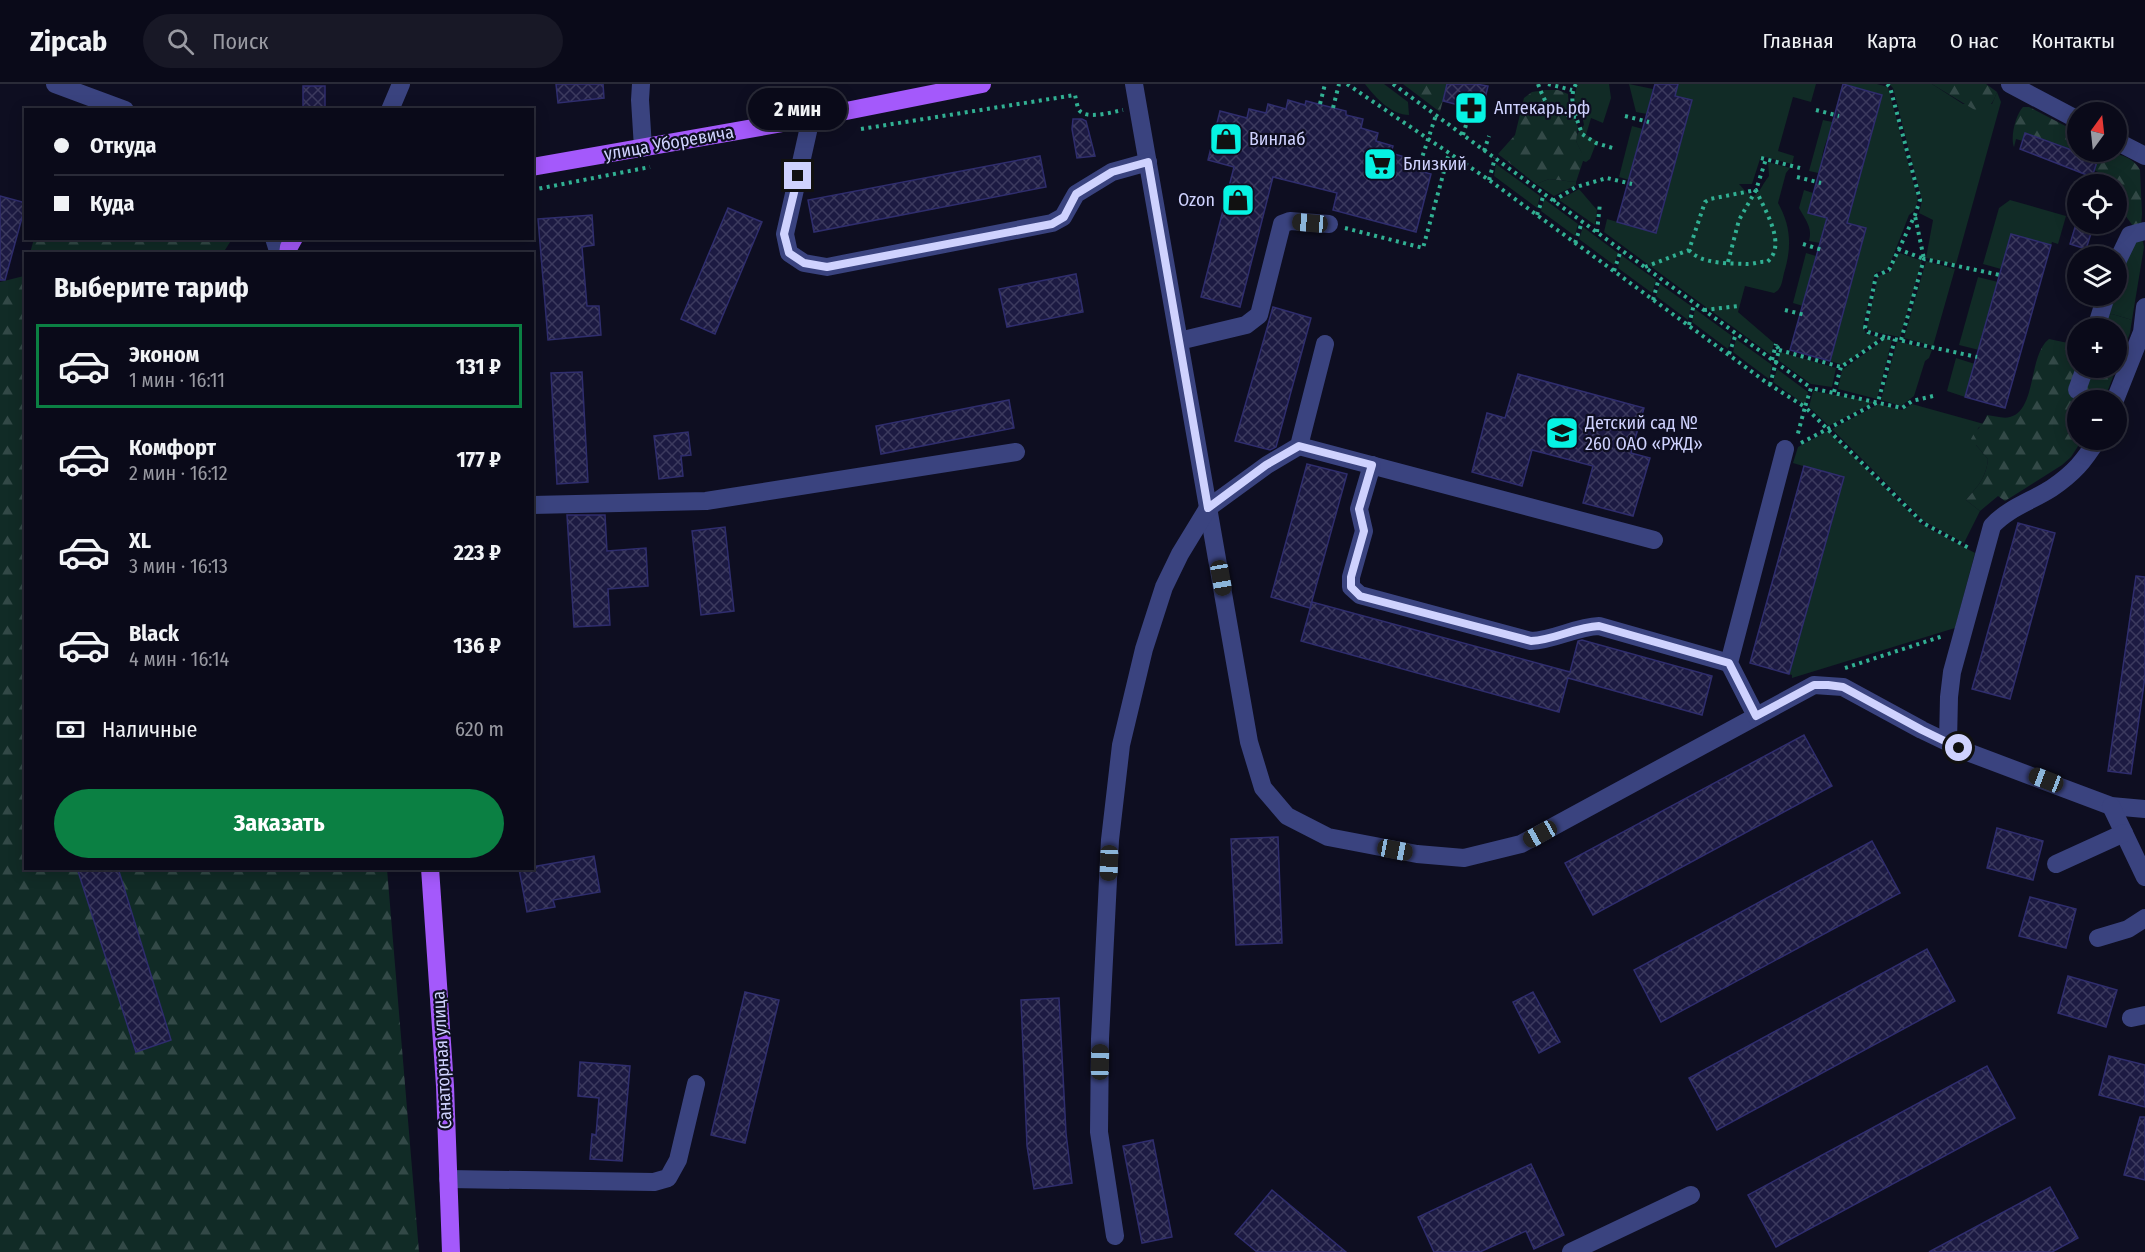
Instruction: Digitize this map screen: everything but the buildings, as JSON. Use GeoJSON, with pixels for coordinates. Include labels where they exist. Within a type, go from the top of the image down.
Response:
{"type":"FeatureCollection","features":[{"type":"Feature","properties":{"kind":"main road","name":"улица Уборевича"},"geometry":{"type":"LineString","coordinates":[[534,167],[811,118],[982,84]]}},
{"type":"Feature","properties":{"kind":"main road","name":"Санаторная улица"},"geometry":{"type":"LineString","coordinates":[[430,870],[445,1086],[451,1252]]}},
{"type":"Feature","properties":{"kind":"street"},"geometry":{"type":"LineString","coordinates":[[55,84],[120,108]]}},
{"type":"Feature","properties":{"kind":"street"},"geometry":{"type":"LineString","coordinates":[[391,108],[401,84]]}},
{"type":"Feature","properties":{"kind":"street"},"geometry":{"type":"LineString","coordinates":[[641,84],[643,148]]}},
{"type":"Feature","properties":{"kind":"street"},"geometry":{"type":"LineString","coordinates":[[1134,84],[1249,742],[1263,788],[1287,816],[1328,837],[1418,854],[1464,858],[1521,844],[1814,685],[1843,687],[1970,753],[2111,806],[2145,809]]}},
{"type":"Feature","properties":{"kind":"street"},"geometry":{"type":"LineString","coordinates":[[2010,84],[2067,114]]}},
{"type":"Feature","properties":{"kind":"street"},"geometry":{"type":"LineString","coordinates":[[811,118],[784,234],[789,253],[804,263],[827,267],[1052,224],[1064,217],[1076,194],[1112,172],[1148,162]]}},
{"type":"Feature","properties":{"kind":"street"},"geometry":{"type":"LineString","coordinates":[[2127,147],[2145,156]]}},
{"type":"Feature","properties":{"kind":"street"},"geometry":{"type":"LineString","coordinates":[[1179,341],[1246,325],[1259,315],[1282,224],[1290,221],[1333,225]]}},
{"type":"Feature","properties":{"kind":"street"},"geometry":{"type":"LineString","coordinates":[[2125,246],[2130,235],[2145,231]]}},
{"type":"Feature","properties":{"kind":"street"},"geometry":{"type":"LineString","coordinates":[[2119,390],[2142,332],[2145,307]]}},
{"type":"Feature","properties":{"kind":"street"},"geometry":{"type":"LineString","coordinates":[[1299,446],[1325,344]]}},
{"type":"Feature","properties":{"kind":"street"},"geometry":{"type":"LineString","coordinates":[[2077,390],[2081,378]]}},
{"type":"Feature","properties":{"kind":"street"},"geometry":{"type":"LineString","coordinates":[[1115,1236],[1099,1132],[1100,1039],[1110,840],[1121,745],[1144,649],[1164,587],[1180,554],[1208,508],[1266,465],[1299,446],[1654,540]]}},
{"type":"Feature","properties":{"kind":"street"},"geometry":{"type":"LineString","coordinates":[[1756,716],[1729,663],[1785,449]]}},
{"type":"Feature","properties":{"kind":"street"},"geometry":{"type":"LineString","coordinates":[[1948,742],[1952,672],[1992,526],[2002,515],[2051,489],[2081,465],[2091,450]]}},
{"type":"Feature","properties":{"kind":"street"},"geometry":{"type":"LineString","coordinates":[[534,505],[706,501],[1016,452]]}},
{"type":"Feature","properties":{"kind":"street"},"geometry":{"type":"LineString","coordinates":[[1372,465],[1359,509],[1364,531],[1351,577],[1351,587],[1360,596],[1531,641],[1545,641],[1586,627],[1599,626],[1729,663]]}},
{"type":"Feature","properties":{"kind":"street"},"geometry":{"type":"LineString","coordinates":[[2111,806],[2145,876]]}},
{"type":"Feature","properties":{"kind":"street"},"geometry":{"type":"LineString","coordinates":[[2056,864],[2124,833]]}},
{"type":"Feature","properties":{"kind":"street"},"geometry":{"type":"LineString","coordinates":[[2098,938],[2128,929],[2145,918]]}},
{"type":"Feature","properties":{"kind":"street"},"geometry":{"type":"LineString","coordinates":[[448,1179],[654,1182],[668,1178],[678,1160],[696,1084]]}},
{"type":"Feature","properties":{"kind":"street"},"geometry":{"type":"LineString","coordinates":[[1571,1252],[1691,1195]]}},
{"type":"Feature","properties":{"kind":"path"},"geometry":{"type":"LineString","coordinates":[[1320,104],[1325,84]]}},
{"type":"Feature","properties":{"kind":"path"},"geometry":{"type":"LineString","coordinates":[[1333,108],[1339,84]]}},
{"type":"Feature","properties":{"kind":"path"},"geometry":{"type":"LineString","coordinates":[[1347,84],[1489,180],[1770,385],[1805,407],[1923,523],[1964,546]]}},
{"type":"Feature","properties":{"kind":"path"},"geometry":{"type":"LineString","coordinates":[[1393,84],[1811,388],[1902,408],[1912,401],[1933,396]]}},
{"type":"Feature","properties":{"kind":"path"},"geometry":{"type":"LineString","coordinates":[[1538,84],[1542,98],[1549,107],[1563,115],[1577,117]]}},
{"type":"Feature","properties":{"kind":"path"},"geometry":{"type":"LineString","coordinates":[[1548,84],[1572,90]]}},
{"type":"Feature","properties":{"kind":"path"},"geometry":{"type":"LineString","coordinates":[[1576,84],[1572,90],[1573,108],[1585,137],[1616,148]]}},
{"type":"Feature","properties":{"kind":"path"},"geometry":{"type":"LineString","coordinates":[[1887,84],[1890,87],[1920,200],[1889,270],[1876,276],[1866,331],[1977,357]]}},
{"type":"Feature","properties":{"kind":"path"},"geometry":{"type":"LineString","coordinates":[[853,130],[1075,95],[1080,111],[1084,114],[1138,108]]}},
{"type":"Feature","properties":{"kind":"path"},"geometry":{"type":"LineString","coordinates":[[1462,135],[1472,108]]}},
{"type":"Feature","properties":{"kind":"path"},"geometry":{"type":"LineString","coordinates":[[1816,110],[1839,116]]}},
{"type":"Feature","properties":{"kind":"path"},"geometry":{"type":"LineString","coordinates":[[1418,170],[1436,115]]}},
{"type":"Feature","properties":{"kind":"path"},"geometry":{"type":"LineString","coordinates":[[1625,116],[1649,122]]}},
{"type":"Feature","properties":{"kind":"path"},"geometry":{"type":"LineString","coordinates":[[1484,151],[1489,136]]}},
{"type":"Feature","properties":{"kind":"path"},"geometry":{"type":"LineString","coordinates":[[1333,225],[1423,248],[1449,153]]}},
{"type":"Feature","properties":{"kind":"path"},"geometry":{"type":"LineString","coordinates":[[1489,180],[1495,158]]}},
{"type":"Feature","properties":{"kind":"path"},"geometry":{"type":"LineString","coordinates":[[1728,262],[1739,220],[1756,190],[1763,159],[1800,168]]}},
{"type":"Feature","properties":{"kind":"path"},"geometry":{"type":"LineString","coordinates":[[534,190],[658,166]]}},
{"type":"Feature","properties":{"kind":"path"},"geometry":{"type":"LineString","coordinates":[[1797,177],[1821,183]]}},
{"type":"Feature","properties":{"kind":"path"},"geometry":{"type":"LineString","coordinates":[[1553,201],[1576,187],[1607,178],[1632,184]]}},
{"type":"Feature","properties":{"kind":"path"},"geometry":{"type":"LineString","coordinates":[[1645,268],[1689,250],[1705,202],[1756,190]]}},
{"type":"Feature","properties":{"kind":"path"},"geometry":{"type":"LineString","coordinates":[[1689,250],[1694,256],[1702,259],[1728,262],[1751,264],[1760,261],[1767,262],[1771,259],[1775,243],[1774,232],[1756,190]]}},
{"type":"Feature","properties":{"kind":"path"},"geometry":{"type":"LineString","coordinates":[[1538,215],[1544,194]]}},
{"type":"Feature","properties":{"kind":"path"},"geometry":{"type":"LineString","coordinates":[[1597,232],[1600,203]]}},
{"type":"Feature","properties":{"kind":"path"},"geometry":{"type":"LineString","coordinates":[[1901,340],[1924,259],[1915,215]]}},
{"type":"Feature","properties":{"kind":"path"},"geometry":{"type":"LineString","coordinates":[[1575,243],[1582,222]]}},
{"type":"Feature","properties":{"kind":"path"},"geometry":{"type":"LineString","coordinates":[[1803,244],[1822,250]]}},
{"type":"Feature","properties":{"kind":"path"},"geometry":{"type":"LineString","coordinates":[[1898,249],[1924,259],[2000,275]]}},
{"type":"Feature","properties":{"kind":"path"},"geometry":{"type":"LineString","coordinates":[[1614,271],[1621,250]]}},
{"type":"Feature","properties":{"kind":"path"},"geometry":{"type":"LineString","coordinates":[[1653,300],[1659,278]]}},
{"type":"Feature","properties":{"kind":"path"},"geometry":{"type":"LineString","coordinates":[[1689,326],[1694,304]]}},
{"type":"Feature","properties":{"kind":"path"},"geometry":{"type":"LineString","coordinates":[[1704,310],[1739,306]]}},
{"type":"Feature","properties":{"kind":"path"},"geometry":{"type":"LineString","coordinates":[[1785,310],[1805,315]]}},
{"type":"Feature","properties":{"kind":"path"},"geometry":{"type":"LineString","coordinates":[[1729,354],[1736,334]]}},
{"type":"Feature","properties":{"kind":"path"},"geometry":{"type":"LineString","coordinates":[[1834,392],[1840,367],[1885,337]]}},
{"type":"Feature","properties":{"kind":"path"},"geometry":{"type":"LineString","coordinates":[[1811,388],[1795,446],[1878,402],[1895,339]]}},
{"type":"Feature","properties":{"kind":"path"},"geometry":{"type":"LineString","coordinates":[[1770,385],[1776,344],[1779,350],[1840,367]]}},
{"type":"Feature","properties":{"kind":"path"},"geometry":{"type":"LineString","coordinates":[[1840,670],[1950,633],[1961,636]]}},
{"type":"Feature","properties":{"kind":"green space"},"geometry":{"type":"Polygon","coordinates":[[[1365,84],[1384,84],[1408,102],[1409,115],[1390,109],[1365,84]]]}},
{"type":"Feature","properties":{"kind":"green space"},"geometry":{"type":"Polygon","coordinates":[[[1403,84],[1447,84],[1440,112],[1403,84]]]}},
{"type":"Feature","properties":{"kind":"green space"},"geometry":{"type":"Polygon","coordinates":[[[1578,84],[1609,84],[1611,98],[1603,123],[1591,118],[1586,135],[1597,141],[1590,159],[1586,162],[1583,161],[1576,140],[1584,125],[1574,99],[1578,84]]]}},
{"type":"Feature","properties":{"kind":"green space"},"geometry":{"type":"Polygon","coordinates":[[[1629,84],[1653,89],[1647,114],[1636,112],[1629,84]]]}},
{"type":"Feature","properties":{"kind":"green space"},"geometry":{"type":"Polygon","coordinates":[[[1678,84],[1816,84],[1811,102],[1793,97],[1778,151],[1794,156],[1792,164],[1761,156],[1752,184],[1739,184],[1748,194],[1754,196],[1769,176],[1768,162],[1790,168],[1786,173],[1778,203],[1786,220],[1789,237],[1788,254],[1781,284],[1774,293],[1745,286],[1738,312],[1774,343],[1771,355],[1604,232],[1607,219],[1656,233],[1692,101],[1675,96],[1678,84]]]}},
{"type":"Feature","properties":{"kind":"green space"},"geometry":{"type":"Polygon","coordinates":[[[1844,84],[1877,84],[1888,87],[1918,200],[1914,211],[1909,215],[1888,269],[1875,273],[1863,326],[1866,334],[1881,338],[1843,365],[1830,361],[1866,229],[1847,223],[1882,95],[1844,84]]]}},
{"type":"Feature","properties":{"kind":"green space"},"geometry":{"type":"Polygon","coordinates":[[[1889,84],[1932,84],[1963,104],[1992,104],[1997,92],[2001,102],[1956,264],[1926,258],[1933,220],[1919,213],[1922,201],[1893,88],[1889,84]]]}},
{"type":"Feature","properties":{"kind":"green space"},"geometry":{"type":"Polygon","coordinates":[[[1932,84],[1986,84],[1997,92],[1990,105],[1978,112],[1932,84]]]}},
{"type":"Feature","properties":{"kind":"green space"},"geometry":{"type":"Polygon","coordinates":[[[1558,90],[1568,94],[1569,108],[1578,127],[1576,141],[1583,155],[1576,182],[1549,179],[1536,184],[1498,154],[1515,135],[1524,98],[1532,92],[1558,90]]]}},
{"type":"Feature","properties":{"kind":"green space"},"geometry":{"type":"Polygon","coordinates":[[[2023,107],[2029,107],[2067,127],[2067,148],[2026,133],[2023,141],[2016,139],[2014,147],[2014,126],[2023,107]]]}},
{"type":"Feature","properties":{"kind":"green space"},"geometry":{"type":"Polygon","coordinates":[[[1823,120],[1837,123],[1824,147],[1823,174],[1809,171],[1823,120]]]}},
{"type":"Feature","properties":{"kind":"green space"},"geometry":{"type":"Polygon","coordinates":[[[1632,126],[1643,129],[1629,180],[1619,177],[1632,126]]]}},
{"type":"Feature","properties":{"kind":"green space"},"geometry":{"type":"Polygon","coordinates":[[[2127,158],[2140,170],[2141,225],[2133,226],[2127,218],[2127,174],[2100,174],[2094,170],[2097,163],[2095,162],[2127,162],[2127,158]]]}},
{"type":"Feature","properties":{"kind":"green space"},"geometry":{"type":"Polygon","coordinates":[[[1496,164],[1540,196],[1537,208],[1494,176],[1496,164]]]}},
{"type":"Feature","properties":{"kind":"green space"},"geometry":{"type":"Polygon","coordinates":[[[1549,179],[1576,182],[1576,185],[1554,196],[1536,184],[1549,179]]]}},
{"type":"Feature","properties":{"kind":"green space"},"geometry":{"type":"Polygon","coordinates":[[[1579,189],[1597,210],[1595,225],[1559,200],[1579,189]]]}},
{"type":"Feature","properties":{"kind":"green space"},"geometry":{"type":"Polygon","coordinates":[[[1804,190],[1813,193],[1808,212],[1827,218],[1820,243],[1809,241],[1809,228],[1799,208],[1804,190]]]}},
{"type":"Feature","properties":{"kind":"green space"},"geometry":{"type":"Polygon","coordinates":[[[1544,199],[1578,224],[1575,236],[1541,211],[1544,199]]]}},
{"type":"Feature","properties":{"kind":"green space"},"geometry":{"type":"Polygon","coordinates":[[[2010,200],[2066,216],[2058,244],[2052,242],[2051,245],[2001,269],[1983,264],[1999,208],[2010,200]]]}},
{"type":"Feature","properties":{"kind":"green space"},"geometry":{"type":"Polygon","coordinates":[[[1583,227],[1618,253],[1614,265],[1579,239],[1583,227]]]}},
{"type":"Feature","properties":{"kind":"green space"},"geometry":{"type":"Polygon","coordinates":[[[2142,236],[2144,247],[2132,320],[2108,315],[2109,306],[2127,306],[2128,246],[2142,236]]]}},
{"type":"Feature","properties":{"kind":"green space"},"geometry":{"type":"Polygon","coordinates":[[[33,240],[231,240],[224,252],[30,252],[33,240]]]}},
{"type":"Feature","properties":{"kind":"green space"},"geometry":{"type":"Polygon","coordinates":[[[1806,253],[1816,256],[1803,306],[1793,303],[1806,253]]]}},
{"type":"Feature","properties":{"kind":"green space"},"geometry":{"type":"Polygon","coordinates":[[[1900,253],[1922,261],[1900,337],[1869,331],[1867,326],[1878,276],[1890,272],[1900,253]]]}},
{"type":"Feature","properties":{"kind":"green space"},"geometry":{"type":"Polygon","coordinates":[[[1621,255],[1656,280],[1652,293],[1618,268],[1621,255]]]}},
{"type":"Feature","properties":{"kind":"green space"},"geometry":{"type":"Polygon","coordinates":[[[1926,261],[1955,269],[1933,346],[1904,338],[1926,261]]]}},
{"type":"Feature","properties":{"kind":"green space"},"geometry":{"type":"Polygon","coordinates":[[[24,276],[24,870],[387,870],[419,1252],[0,1252],[0,282],[24,276]]]}},
{"type":"Feature","properties":{"kind":"green space"},"geometry":{"type":"Polygon","coordinates":[[[1978,277],[1998,282],[1979,350],[1959,345],[1978,277]]]}},
{"type":"Feature","properties":{"kind":"green space"},"geometry":{"type":"Polygon","coordinates":[[[1660,284],[1691,306],[1688,320],[1656,296],[1660,284]]]}},
{"type":"Feature","properties":{"kind":"green space"},"geometry":{"type":"Polygon","coordinates":[[[1695,309],[1732,336],[1728,349],[1692,322],[1695,309]]]}},
{"type":"Feature","properties":{"kind":"green space"},"geometry":{"type":"Polygon","coordinates":[[[2112,314],[2125,318],[2107,318],[2112,314]]]}},
{"type":"Feature","properties":{"kind":"green space"},"geometry":{"type":"Polygon","coordinates":[[[2127,318],[2132,320],[2127,341],[2127,318]]]}},
{"type":"Feature","properties":{"kind":"green space"},"geometry":{"type":"Polygon","coordinates":[[[1736,339],[1772,365],[1769,379],[1733,352],[1736,339]]]}},
{"type":"Feature","properties":{"kind":"green space"},"geometry":{"type":"Polygon","coordinates":[[[1885,339],[1892,340],[1877,399],[1838,389],[1842,370],[1885,339]]]}},
{"type":"Feature","properties":{"kind":"green space"},"geometry":{"type":"Polygon","coordinates":[[[2049,339],[2067,343],[2067,378],[2113,378],[2108,390],[2067,390],[2067,450],[2076,450],[2071,457],[2005,501],[1998,496],[1980,511],[1966,500],[1983,477],[1988,459],[1971,439],[1987,415],[2008,418],[2019,412],[2029,393],[2042,347],[2049,339]]]}},
{"type":"Feature","properties":{"kind":"green space"},"geometry":{"type":"Polygon","coordinates":[[[1897,341],[1932,350],[1925,361],[1914,396],[1901,406],[1881,400],[1897,341]]]}},
{"type":"Feature","properties":{"kind":"green space"},"geometry":{"type":"Polygon","coordinates":[[[1780,352],[1836,368],[1832,387],[1811,384],[1778,360],[1780,352]]]}},
{"type":"Feature","properties":{"kind":"green space"},"geometry":{"type":"Polygon","coordinates":[[[1956,358],[1975,364],[1965,397],[1947,391],[1956,358]]]}},
{"type":"Feature","properties":{"kind":"green space"},"geometry":{"type":"Polygon","coordinates":[[[1777,369],[1808,392],[1805,405],[1773,382],[1777,369]]]}},
{"type":"Feature","properties":{"kind":"green space"},"geometry":{"type":"Polygon","coordinates":[[[1813,391],[1874,402],[1829,426],[1809,407],[1813,391]]]}},
{"type":"Feature","properties":{"kind":"green space"},"geometry":{"type":"Polygon","coordinates":[[[1879,404],[1902,410],[1912,404],[1984,424],[1978,428],[1976,445],[1988,459],[1987,466],[1981,481],[1966,500],[1980,511],[1964,543],[1924,521],[1832,429],[1879,404]]]}},
{"type":"Feature","properties":{"kind":"green space"},"geometry":{"type":"Polygon","coordinates":[[[1828,431],[1921,524],[1975,553],[1955,628],[1792,678],[1789,674],[1843,478],[1793,463],[1798,447],[1828,431]]]}},
{"type":"Feature","properties":{"kind":"place","name":"Аптекарь.рф"},"geometry":{"type":"Point","coordinates":[1471,108]}},
{"type":"Feature","properties":{"kind":"place","name":"Винлаб"},"geometry":{"type":"Point","coordinates":[1226,139]}},
{"type":"Feature","properties":{"kind":"place","name":"Близкий"},"geometry":{"type":"Point","coordinates":[1380,164]}},
{"type":"Feature","properties":{"kind":"place","name":"Ozon"},"geometry":{"type":"Point","coordinates":[1238,200]}},
{"type":"Feature","properties":{"kind":"place","name":"Детский сад № 260 ОАО «РЖД»"},"geometry":{"type":"Point","coordinates":[1562,433]}},
{"type":"Feature","properties":{"kind":"route"},"geometry":{"type":"LineString","coordinates":[[798,176],[784,234],[789,253],[804,263],[827,267],[1052,224],[1064,217],[1076,194],[1112,172],[1148,162],[1208,508],[1266,465],[1299,446],[1372,465],[1359,509],[1364,531],[1351,577],[1351,587],[1360,596],[1531,641],[1545,641],[1586,627],[1599,626],[1729,663],[1756,716],[1814,685],[1843,687],[1959,748]]}}]}
